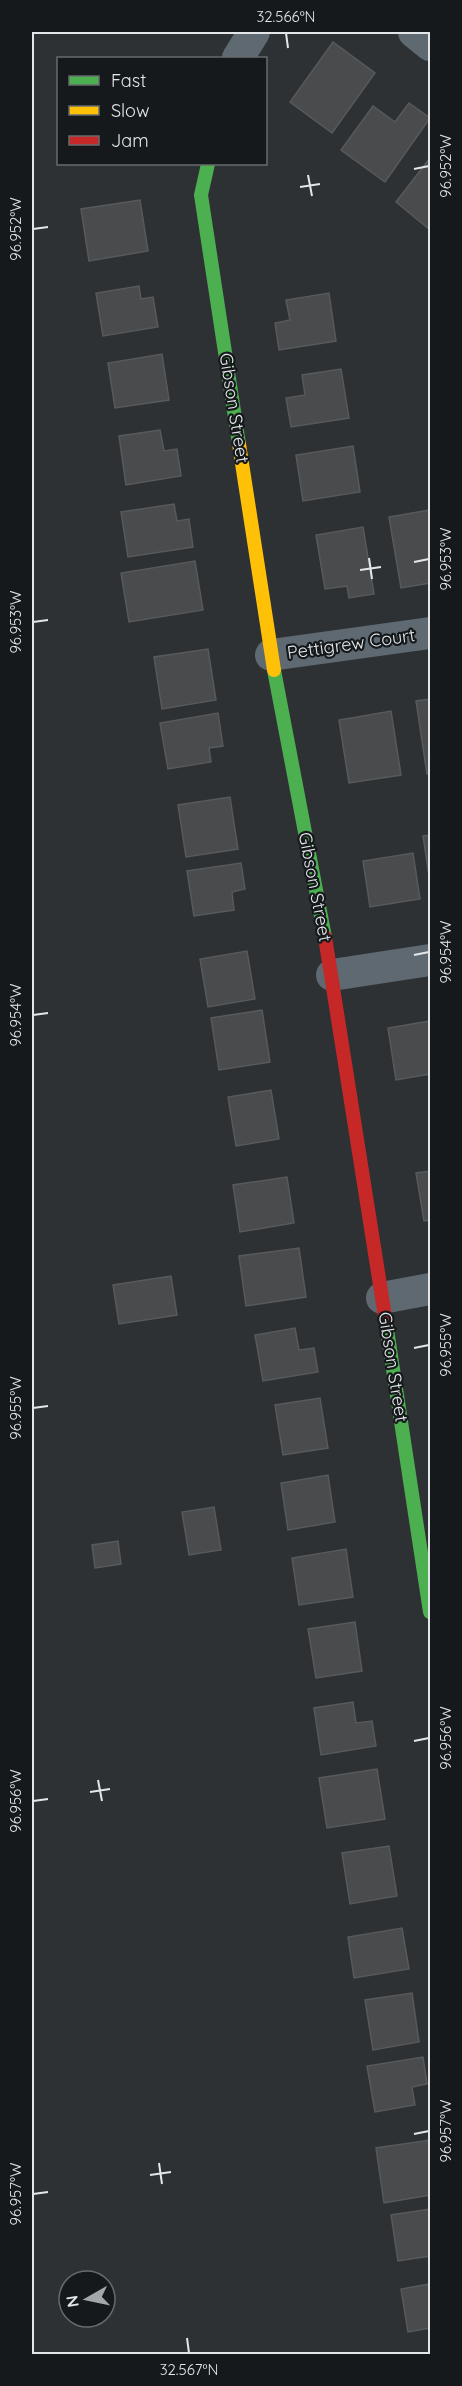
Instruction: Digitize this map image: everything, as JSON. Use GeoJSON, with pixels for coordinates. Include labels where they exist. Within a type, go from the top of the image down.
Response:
{"type":"FeatureCollection","features":[{"type":"Feature","properties":{"kind":"street"},"geometry":{"type":"LineString","coordinates":[[239,57],[254,32]]}},
{"type":"Feature","properties":{"kind":"street"},"geometry":{"type":"LineString","coordinates":[[414,32],[430,45]]}},
{"type":"Feature","properties":{"kind":"street","name":"Gibson Street"},"geometry":{"type":"LineString","coordinates":[[208,165],[201,195],[271,655],[332,975],[430,1604]]}},
{"type":"Feature","properties":{"kind":"street","name":"Pettigrew Court"},"geometry":{"type":"LineString","coordinates":[[271,655],[430,633]]}},
{"type":"Feature","properties":{"kind":"street"},"geometry":{"type":"LineString","coordinates":[[332,975],[430,960]]}},
{"type":"Feature","properties":{"kind":"street"},"geometry":{"type":"LineString","coordinates":[[382,1298],[430,1289]]}},
{"type":"Feature","properties":{"kind":"building"},"geometry":{"type":"Polygon","coordinates":[[[333,42],[375,73],[332,133],[290,102],[333,42]]]}},
{"type":"Feature","properties":{"kind":"building"},"geometry":{"type":"Polygon","coordinates":[[[409,103],[430,118],[385,182],[341,150],[373,106],[395,122],[409,103]]]}},
{"type":"Feature","properties":{"kind":"building"},"geometry":{"type":"Polygon","coordinates":[[[430,158],[430,230],[396,202],[430,158]]]}},
{"type":"Feature","properties":{"kind":"building"},"geometry":{"type":"Polygon","coordinates":[[[140,200],[148,251],[89,261],[81,209],[140,200]]]}},
{"type":"Feature","properties":{"kind":"building"},"geometry":{"type":"Polygon","coordinates":[[[139,286],[141,299],[153,297],[158,327],[103,336],[96,293],[139,286]]]}},
{"type":"Feature","properties":{"kind":"building"},"geometry":{"type":"Polygon","coordinates":[[[329,293],[336,341],[279,350],[275,323],[290,320],[286,300],[329,293]]]}},
{"type":"Feature","properties":{"kind":"building"},"geometry":{"type":"Polygon","coordinates":[[[162,354],[169,400],[115,408],[108,363],[162,354]]]}},
{"type":"Feature","properties":{"kind":"building"},"geometry":{"type":"Polygon","coordinates":[[[341,369],[349,418],[291,427],[286,398],[305,395],[302,375],[341,369]]]}},
{"type":"Feature","properties":{"kind":"building"},"geometry":{"type":"Polygon","coordinates":[[[160,430],[164,451],[177,449],[181,476],[126,485],[119,436],[160,430]]]}},
{"type":"Feature","properties":{"kind":"building"},"geometry":{"type":"Polygon","coordinates":[[[353,446],[360,492],[303,501],[296,455],[353,446]]]}},
{"type":"Feature","properties":{"kind":"building"},"geometry":{"type":"Polygon","coordinates":[[[174,504],[177,521],[189,519],[193,547],[128,557],[121,512],[174,504]]]}},
{"type":"Feature","properties":{"kind":"building"},"geometry":{"type":"Polygon","coordinates":[[[430,510],[430,583],[401,588],[389,517],[430,510]]]}},
{"type":"Feature","properties":{"kind":"building"},"geometry":{"type":"Polygon","coordinates":[[[363,527],[374,594],[349,598],[347,586],[325,589],[316,535],[363,527]]]}},
{"type":"Feature","properties":{"kind":"building"},"geometry":{"type":"Polygon","coordinates":[[[195,561],[203,610],[129,622],[121,573],[195,561]]]}},
{"type":"Feature","properties":{"kind":"building"},"geometry":{"type":"Polygon","coordinates":[[[208,649],[216,700],[162,709],[154,657],[208,649]]]}},
{"type":"Feature","properties":{"kind":"building"},"geometry":{"type":"Polygon","coordinates":[[[430,699],[430,774],[427,774],[416,701],[430,699]]]}},
{"type":"Feature","properties":{"kind":"building"},"geometry":{"type":"Polygon","coordinates":[[[391,711],[401,775],[349,783],[339,720],[391,711]]]}},
{"type":"Feature","properties":{"kind":"building"},"geometry":{"type":"Polygon","coordinates":[[[218,713],[223,746],[209,748],[211,762],[168,769],[160,723],[218,713]]]}},
{"type":"Feature","properties":{"kind":"building"},"geometry":{"type":"Polygon","coordinates":[[[230,797],[238,849],[186,857],[178,805],[230,797]]]}},
{"type":"Feature","properties":{"kind":"building"},"geometry":{"type":"Polygon","coordinates":[[[430,835],[430,882],[423,836],[430,835]]]}},
{"type":"Feature","properties":{"kind":"building"},"geometry":{"type":"Polygon","coordinates":[[[413,853],[420,899],[370,907],[363,861],[413,853]]]}},
{"type":"Feature","properties":{"kind":"building"},"geometry":{"type":"Polygon","coordinates":[[[241,863],[245,889],[232,892],[234,910],[194,916],[187,871],[241,863]]]}},
{"type":"Feature","properties":{"kind":"building"},"geometry":{"type":"Polygon","coordinates":[[[247,951],[255,999],[208,1007],[200,959],[247,951]]]}},
{"type":"Feature","properties":{"kind":"building"},"geometry":{"type":"Polygon","coordinates":[[[262,1010],[270,1062],[219,1070],[211,1018],[262,1010]]]}},
{"type":"Feature","properties":{"kind":"building"},"geometry":{"type":"Polygon","coordinates":[[[430,1021],[430,1074],[396,1080],[388,1028],[430,1021]]]}},
{"type":"Feature","properties":{"kind":"building"},"geometry":{"type":"Polygon","coordinates":[[[271,1090],[279,1139],[236,1146],[228,1097],[271,1090]]]}},
{"type":"Feature","properties":{"kind":"building"},"geometry":{"type":"Polygon","coordinates":[[[430,1171],[430,1220],[424,1221],[416,1173],[430,1171]]]}},
{"type":"Feature","properties":{"kind":"building"},"geometry":{"type":"Polygon","coordinates":[[[287,1177],[294,1223],[240,1232],[233,1185],[287,1177]]]}},
{"type":"Feature","properties":{"kind":"building"},"geometry":{"type":"Polygon","coordinates":[[[299,1248],[306,1297],[246,1306],[239,1256],[299,1248]]]}},
{"type":"Feature","properties":{"kind":"building"},"geometry":{"type":"Polygon","coordinates":[[[171,1276],[177,1315],[119,1324],[113,1285],[171,1276]]]}},
{"type":"Feature","properties":{"kind":"building"},"geometry":{"type":"Polygon","coordinates":[[[295,1328],[299,1350],[314,1348],[318,1372],[263,1381],[255,1335],[295,1328]]]}},
{"type":"Feature","properties":{"kind":"building"},"geometry":{"type":"Polygon","coordinates":[[[320,1398],[328,1448],[283,1455],[275,1405],[320,1398]]]}},
{"type":"Feature","properties":{"kind":"building"},"geometry":{"type":"Polygon","coordinates":[[[328,1475],[335,1522],[288,1530],[281,1483],[328,1475]]]}},
{"type":"Feature","properties":{"kind":"building"},"geometry":{"type":"Polygon","coordinates":[[[214,1507],[221,1550],[189,1555],[182,1512],[214,1507]]]}},
{"type":"Feature","properties":{"kind":"building"},"geometry":{"type":"Polygon","coordinates":[[[118,1541],[121,1564],[95,1568],[92,1545],[118,1541]]]}},
{"type":"Feature","properties":{"kind":"building"},"geometry":{"type":"Polygon","coordinates":[[[346,1549],[353,1597],[299,1605],[292,1558],[346,1549]]]}},
{"type":"Feature","properties":{"kind":"building"},"geometry":{"type":"Polygon","coordinates":[[[355,1622],[362,1671],[316,1678],[308,1629],[355,1622]]]}},
{"type":"Feature","properties":{"kind":"building"},"geometry":{"type":"Polygon","coordinates":[[[353,1702],[356,1723],[372,1721],[376,1746],[321,1755],[314,1708],[353,1702]]]}},
{"type":"Feature","properties":{"kind":"building"},"geometry":{"type":"Polygon","coordinates":[[[377,1769],[385,1819],[327,1828],[319,1778],[377,1769]]]}},
{"type":"Feature","properties":{"kind":"building"},"geometry":{"type":"Polygon","coordinates":[[[389,1846],[397,1896],[350,1904],[342,1853],[389,1846]]]}},
{"type":"Feature","properties":{"kind":"building"},"geometry":{"type":"Polygon","coordinates":[[[402,1928],[409,1969],[354,1978],[348,1937],[402,1928]]]}},
{"type":"Feature","properties":{"kind":"building"},"geometry":{"type":"Polygon","coordinates":[[[412,1993],[419,2042],[373,2050],[365,2000],[412,1993]]]}},
{"type":"Feature","properties":{"kind":"building"},"geometry":{"type":"Polygon","coordinates":[[[423,2057],[427,2084],[412,2087],[415,2105],[375,2112],[367,2066],[423,2057]]]}},
{"type":"Feature","properties":{"kind":"building"},"geometry":{"type":"Polygon","coordinates":[[[430,2140],[430,2195],[384,2203],[376,2148],[430,2140]]]}},
{"type":"Feature","properties":{"kind":"building"},"geometry":{"type":"Polygon","coordinates":[[[430,2209],[430,2256],[398,2261],[391,2215],[430,2209]]]}},
{"type":"Feature","properties":{"kind":"building"},"geometry":{"type":"Polygon","coordinates":[[[430,2284],[430,2328],[408,2332],[401,2289],[430,2284]]]}},
{"type":"Feature","properties":{"kind":"traffic: fast"},"geometry":{"type":"LineString","coordinates":[[208,165],[201,195],[239,444]]}},
{"type":"Feature","properties":{"kind":"traffic: fast"},"geometry":{"type":"LineString","coordinates":[[274,670],[325,937]]}},
{"type":"Feature","properties":{"kind":"traffic: fast"},"geometry":{"type":"LineString","coordinates":[[386,1323],[430,1612]]}},
{"type":"Feature","properties":{"kind":"traffic: slow"},"geometry":{"type":"LineString","coordinates":[[239,444],[274,670]]}},
{"type":"Feature","properties":{"kind":"traffic: jam"},"geometry":{"type":"LineString","coordinates":[[325,937],[386,1323]]}}]}
